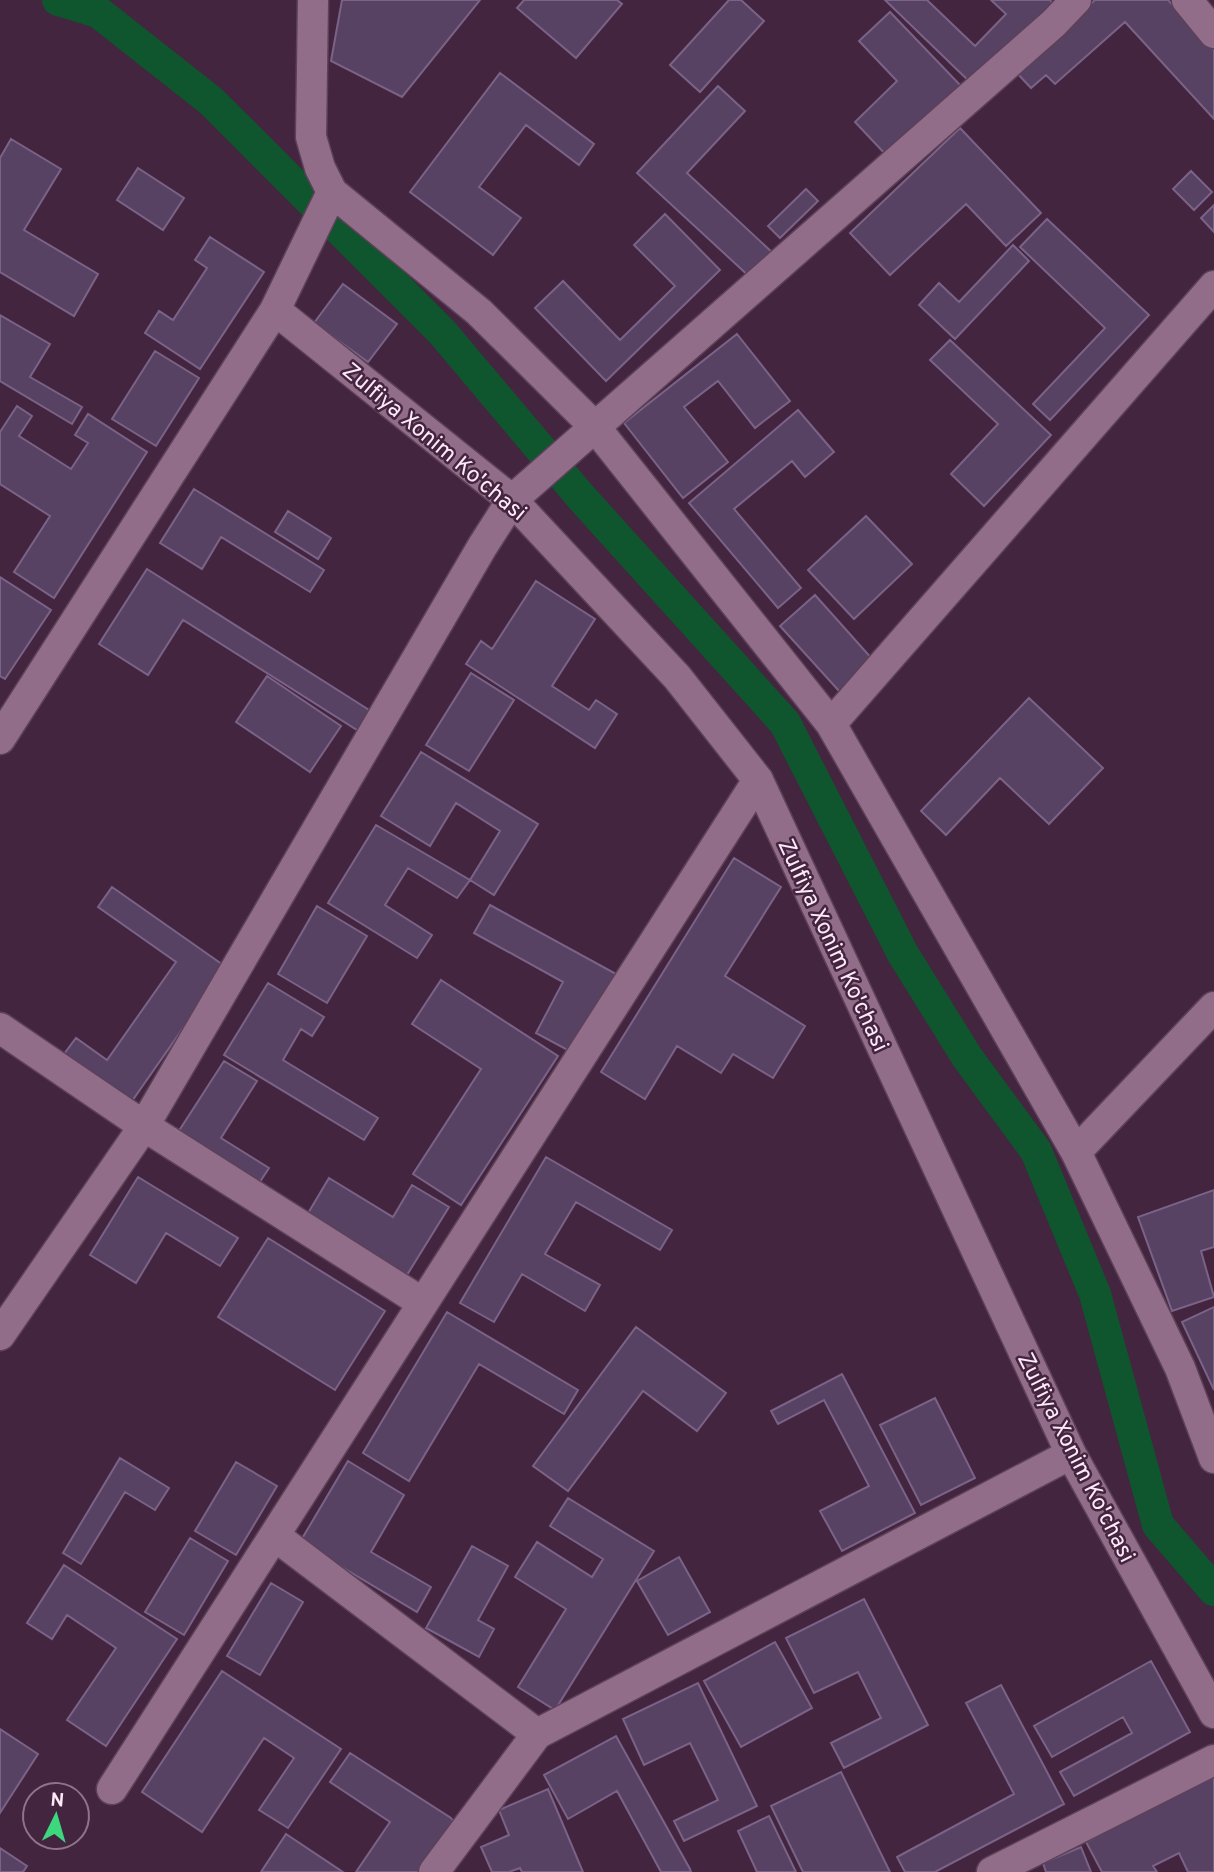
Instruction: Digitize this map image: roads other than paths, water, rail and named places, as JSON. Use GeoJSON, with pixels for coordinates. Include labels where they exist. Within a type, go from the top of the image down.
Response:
{"type":"FeatureCollection","features":[{"type":"Feature","properties":{"kind":"street"},"geometry":{"type":"LineString","coordinates":[[313,0],[311,136],[320,168],[332,192],[480,312],[595,427],[831,724],[1076,1152],[1180,1368],[1214,1458]]}},
{"type":"Feature","properties":{"kind":"street"},"geometry":{"type":"LineString","coordinates":[[0,1335],[144,1126],[512,500],[1054,23],[1076,0]]}},
{"type":"Feature","properties":{"kind":"street"},"geometry":{"type":"LineString","coordinates":[[1187,0],[1214,33]]}},
{"type":"Feature","properties":{"kind":"street"},"geometry":{"type":"LineString","coordinates":[[0,740],[275,310],[332,192]]}},
{"type":"Feature","properties":{"kind":"street"},"geometry":{"type":"LineString","coordinates":[[831,724],[1214,286]]}},
{"type":"Feature","properties":{"kind":"street","name":"Zulfiya Xonim Ko'chasi"},"geometry":{"type":"LineString","coordinates":[[275,310],[512,500],[677,677],[758,780],[1071,1454],[1214,1713]]}},
{"type":"Feature","properties":{"kind":"street"},"geometry":{"type":"LineString","coordinates":[[112,1789],[758,780]]}},
{"type":"Feature","properties":{"kind":"street"},"geometry":{"type":"LineString","coordinates":[[1076,1152],[1214,1007]]}},
{"type":"Feature","properties":{"kind":"street"},"geometry":{"type":"LineString","coordinates":[[0,1028],[144,1126],[423,1303]]}},
{"type":"Feature","properties":{"kind":"street"},"geometry":{"type":"LineString","coordinates":[[434,1872],[537,1734],[1071,1454]]}},
{"type":"Feature","properties":{"kind":"street"},"geometry":{"type":"LineString","coordinates":[[275,1536],[537,1734]]}},
{"type":"Feature","properties":{"kind":"street"},"geometry":{"type":"LineString","coordinates":[[992,1872],[1214,1760]]}},
{"type":"Feature","properties":{"kind":"waterway"},"geometry":{"type":"LineString","coordinates":[[58,0],[98,12],[211,101],[442,332],[581,497],[785,723],[903,954],[967,1057],[1036,1151],[1095,1294],[1158,1525],[1214,1590]]}}]}
